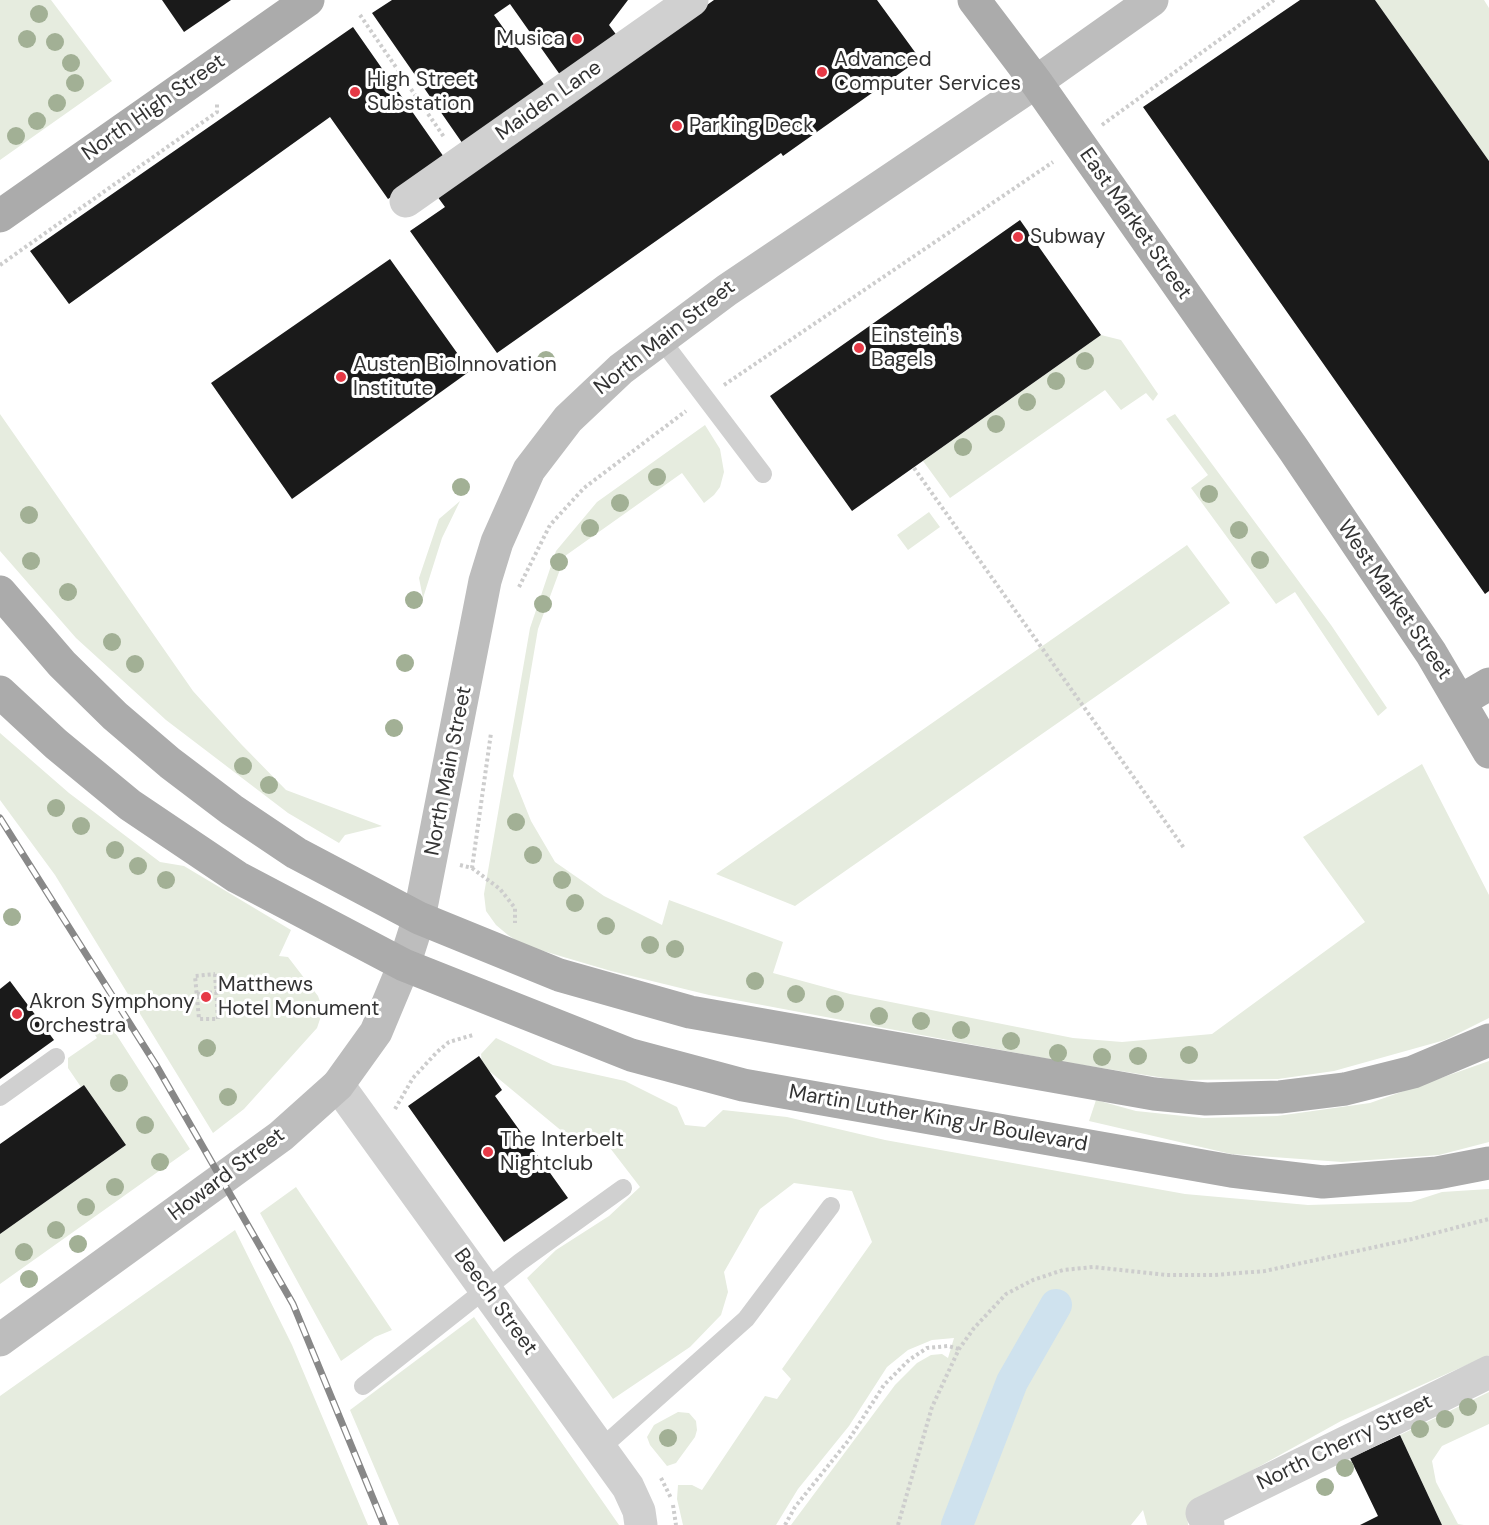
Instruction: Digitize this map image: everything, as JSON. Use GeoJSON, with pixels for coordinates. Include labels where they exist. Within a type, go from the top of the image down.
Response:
{"type":"FeatureCollection","features":[{"type":"Feature","properties":{"kind":"main road","name":"North High Street"},"geometry":{"type":"LineString","coordinates":[[0,216],[308,0]]}},
{"type":"Feature","properties":{"kind":"main road","name":"East Market Street"},"geometry":{"type":"LineString","coordinates":[[974,0],[1036,82],[1294,450]]}},
{"type":"Feature","properties":{"kind":"main road","name":"North Main Street"},"geometry":{"type":"LineString","coordinates":[[405,965],[419,918],[485,581],[512,504],[545,446],[591,394],[660,338],[772,258],[1036,82],[1152,0]]}},
{"type":"Feature","properties":{"kind":"main road","name":"West Market Street"},"geometry":{"type":"LineString","coordinates":[[1294,450],[1431,653],[1489,752]]}},
{"type":"Feature","properties":{"kind":"main road"},"geometry":{"type":"LineString","coordinates":[[0,592],[62,664],[115,716],[170,763],[296,853],[419,918],[559,975],[690,1011],[1154,1094],[1206,1099],[1280,1097],[1345,1089],[1413,1072],[1489,1040]]}},
{"type":"Feature","properties":{"kind":"main road"},"geometry":{"type":"LineString","coordinates":[[1460,701],[1489,684]]}},
{"type":"Feature","properties":{"kind":"main road","name":"Martin Luther King Jr Boulevard"},"geometry":{"type":"LineString","coordinates":[[0,692],[56,744],[177,838],[264,892],[405,965],[631,1054],[743,1085],[1231,1171],[1323,1182],[1437,1173],[1489,1163]]}},
{"type":"Feature","properties":{"kind":"main road","name":"Howard Street"},"geometry":{"type":"LineString","coordinates":[[0,1340],[252,1160],[338,1085],[376,1032],[405,965]]}},
{"type":"Feature","properties":{"kind":"street","name":"Maiden Lane"},"geometry":{"type":"LineString","coordinates":[[406,201],[692,0]]}},
{"type":"Feature","properties":{"kind":"street","name":"Beech Street"},"geometry":{"type":"LineString","coordinates":[[338,1085],[628,1487],[639,1512],[641,1525]]}},
{"type":"Feature","properties":{"kind":"street","name":"North Cherry Street"},"geometry":{"type":"LineString","coordinates":[[1205,1519],[1489,1372]]}},
{"type":"Feature","properties":{"kind":"lane"},"geometry":{"type":"LineString","coordinates":[[660,338],[763,474]]}},
{"type":"Feature","properties":{"kind":"lane"},"geometry":{"type":"LineString","coordinates":[[0,1097],[56,1057]]}},
{"type":"Feature","properties":{"kind":"lane"},"geometry":{"type":"LineString","coordinates":[[363,1386],[487,1291],[520,1262],[623,1188]]}},
{"type":"Feature","properties":{"kind":"lane"},"geometry":{"type":"LineString","coordinates":[[600,1449],[746,1319],[831,1206]]}},
{"type":"Feature","properties":{"kind":"path"},"geometry":{"type":"LineString","coordinates":[[516,598],[550,525],[584,488],[662,427],[1025,182],[1274,0]]}},
{"type":"Feature","properties":{"kind":"path"},"geometry":{"type":"LineString","coordinates":[[360,15],[462,162]]}},
{"type":"Feature","properties":{"kind":"path"},"geometry":{"type":"LineString","coordinates":[[0,266],[217,112],[217,100]]}},
{"type":"Feature","properties":{"kind":"path"},"geometry":{"type":"LineString","coordinates":[[914,468],[1184,848]]}},
{"type":"Feature","properties":{"kind":"path"},"geometry":{"type":"LineString","coordinates":[[472,868],[491,728]]}},
{"type":"Feature","properties":{"kind":"path"},"geometry":{"type":"LineString","coordinates":[[431,859],[472,868],[500,889],[515,908],[515,932]]}},
{"type":"Feature","properties":{"kind":"path"},"geometry":{"type":"LineString","coordinates":[[214,974],[216,992],[218,1018],[199,1020],[195,976],[214,974]]}},
{"type":"Feature","properties":{"kind":"path"},"geometry":{"type":"LineString","coordinates":[[197,994],[216,992]]}},
{"type":"Feature","properties":{"kind":"path"},"geometry":{"type":"LineString","coordinates":[[393,1112],[413,1078],[437,1052],[449,1042],[473,1035]]}},
{"type":"Feature","properties":{"kind":"path"},"geometry":{"type":"LineString","coordinates":[[898,1525],[932,1407],[942,1380],[959,1349],[974,1328],[1006,1294],[1033,1280],[1063,1270],[1093,1267],[1167,1275],[1265,1271],[1402,1242],[1489,1219]]}},
{"type":"Feature","properties":{"kind":"path"},"geometry":{"type":"LineString","coordinates":[[785,1525],[795,1507],[848,1442],[884,1385],[909,1360],[927,1348],[948,1346],[959,1349]]}},
{"type":"Feature","properties":{"kind":"shaded area"},"geometry":{"type":"Polygon","coordinates":[[[0,0],[51,0],[112,81],[0,160],[0,0]]]}},
{"type":"Feature","properties":{"kind":"shaded area"},"geometry":{"type":"Polygon","coordinates":[[[1375,0],[1484,0],[1489,8],[1489,161],[1375,0]]]}},
{"type":"Feature","properties":{"kind":"shaded area"},"geometry":{"type":"Polygon","coordinates":[[[1101,335],[1121,340],[1158,394],[1153,401],[1146,393],[1121,410],[1105,390],[950,498],[923,461],[1101,335]]]}},
{"type":"Feature","properties":{"kind":"shaded area"},"geometry":{"type":"Polygon","coordinates":[[[0,414],[193,691],[241,744],[286,790],[382,826],[345,835],[339,843],[288,813],[166,720],[76,638],[0,551],[0,414]]]}},
{"type":"Feature","properties":{"kind":"shaded area"},"geometry":{"type":"Polygon","coordinates":[[[1175,414],[1331,625],[1387,708],[1378,716],[1295,592],[1276,604],[1191,488],[1208,475],[1166,419],[1175,414]]]}},
{"type":"Feature","properties":{"kind":"shaded area"},"geometry":{"type":"Polygon","coordinates":[[[705,425],[720,449],[724,472],[720,487],[714,495],[704,503],[682,473],[565,556],[538,629],[513,776],[531,821],[555,862],[604,896],[662,925],[669,900],[783,942],[773,973],[850,994],[1073,1038],[1122,1042],[1212,1034],[1365,922],[1303,837],[1422,764],[1489,895],[1489,1018],[1445,1040],[1334,1071],[1278,1079],[1177,1080],[1070,1063],[709,995],[611,971],[523,945],[508,935],[496,925],[486,911],[484,894],[530,628],[556,551],[597,502],[705,425]]]}},
{"type":"Feature","properties":{"kind":"shaded area"},"geometry":{"type":"Polygon","coordinates":[[[460,501],[442,538],[423,598],[419,578],[439,519],[460,501]]]}},
{"type":"Feature","properties":{"kind":"shaded area"},"geometry":{"type":"Polygon","coordinates":[[[929,512],[940,527],[908,550],[897,535],[929,512]]]}},
{"type":"Feature","properties":{"kind":"shaded area"},"geometry":{"type":"Polygon","coordinates":[[[1187,545],[1230,603],[795,906],[716,874],[1187,545]]]}},
{"type":"Feature","properties":{"kind":"shaded area"},"geometry":{"type":"Polygon","coordinates":[[[0,733],[69,793],[160,862],[184,866],[291,930],[279,956],[288,957],[318,996],[323,1010],[317,1028],[244,1109],[213,1133],[55,875],[0,800],[0,733]]]}},
{"type":"Feature","properties":{"kind":"shaded area"},"geometry":{"type":"Polygon","coordinates":[[[107,1020],[190,1149],[0,1284],[0,1234],[126,1145],[84,1085],[81,1087],[68,1068],[68,1058],[97,1038],[92,1030],[107,1020]]]}},
{"type":"Feature","properties":{"kind":"shaded area"},"geometry":{"type":"Polygon","coordinates":[[[496,1038],[553,1065],[625,1081],[677,1107],[685,1125],[705,1127],[723,1110],[787,1117],[885,1140],[1185,1194],[1308,1205],[1411,1202],[1442,1192],[1489,1189],[1489,1355],[1341,1421],[1224,1486],[1187,1510],[1188,1525],[1147,1525],[1143,1510],[1131,1525],[791,1525],[895,1385],[917,1363],[931,1355],[942,1354],[948,1358],[954,1338],[932,1340],[908,1350],[887,1367],[849,1426],[798,1489],[776,1525],[683,1525],[677,1499],[678,1485],[692,1485],[702,1490],[765,1396],[777,1399],[791,1379],[782,1369],[872,1242],[852,1191],[794,1183],[760,1209],[724,1272],[728,1292],[721,1315],[690,1347],[613,1399],[527,1278],[556,1250],[609,1216],[640,1187],[607,1144],[575,1142],[482,1065],[481,1054],[496,1038]]]}},
{"type":"Feature","properties":{"kind":"shaded area"},"geometry":{"type":"Polygon","coordinates":[[[1489,1061],[1489,1142],[1439,1155],[1342,1162],[1231,1154],[1089,1121],[1096,1100],[1136,1111],[1203,1118],[1277,1116],[1370,1103],[1489,1061]]]}},
{"type":"Feature","properties":{"kind":"shaded area"},"geometry":{"type":"Polygon","coordinates":[[[296,1187],[392,1330],[375,1337],[341,1361],[260,1213],[296,1187]]]}},
{"type":"Feature","properties":{"kind":"shaded area"},"geometry":{"type":"Polygon","coordinates":[[[235,1230],[292,1345],[368,1525],[0,1525],[0,1396],[235,1230]]]}},
{"type":"Feature","properties":{"kind":"shaded area"},"geometry":{"type":"Polygon","coordinates":[[[474,1317],[619,1525],[399,1525],[350,1410],[474,1317]]]}},
{"type":"Feature","properties":{"kind":"shaded area"},"geometry":{"type":"Polygon","coordinates":[[[1489,1392],[1489,1424],[1442,1446],[1432,1461],[1436,1482],[1458,1524],[1464,1525],[1442,1525],[1400,1435],[1489,1392]]]}},
{"type":"Feature","properties":{"kind":"shaded area"},"geometry":{"type":"Polygon","coordinates":[[[678,1412],[689,1413],[696,1421],[697,1430],[695,1437],[676,1463],[667,1466],[650,1445],[647,1437],[654,1425],[678,1412]]]}},
{"type":"Feature","properties":{"kind":"building"},"geometry":{"type":"Polygon","coordinates":[[[162,0],[231,0],[184,32],[162,0]]]}},
{"type":"Feature","properties":{"kind":"building"},"geometry":{"type":"Polygon","coordinates":[[[392,0],[628,0],[609,25],[618,37],[563,79],[510,4],[494,15],[548,90],[465,147],[372,13],[392,0]]]}},
{"type":"Feature","properties":{"kind":"building"},"geometry":{"type":"Polygon","coordinates":[[[714,0],[877,0],[920,59],[783,156],[781,153],[497,353],[410,231],[445,207],[437,196],[714,0]]]}},
{"type":"Feature","properties":{"kind":"building"},"geometry":{"type":"Polygon","coordinates":[[[1300,0],[1375,0],[1489,161],[1489,591],[1485,594],[1143,107],[1300,0]]]}},
{"type":"Feature","properties":{"kind":"building"},"geometry":{"type":"Polygon","coordinates":[[[353,27],[446,160],[388,199],[330,117],[69,304],[30,251],[353,27]]]}},
{"type":"Feature","properties":{"kind":"building"},"geometry":{"type":"Polygon","coordinates":[[[1020,220],[1101,335],[852,511],[770,396],[1020,220]]]}},
{"type":"Feature","properties":{"kind":"building","name":"Austen BioInnovation Institute"},"geometry":{"type":"Polygon","coordinates":[[[390,259],[470,371],[292,499],[211,383],[390,259]]]}},
{"type":"Feature","properties":{"kind":"building","name":"Akron Symphony Orchestra"},"geometry":{"type":"Polygon","coordinates":[[[10,981],[54,1040],[0,1079],[0,989],[10,981]]]}},
{"type":"Feature","properties":{"kind":"building","name":"The Interbelt Nightclub"},"geometry":{"type":"Polygon","coordinates":[[[479,1056],[502,1090],[495,1096],[568,1198],[504,1242],[408,1106],[479,1056]]]}},
{"type":"Feature","properties":{"kind":"building"},"geometry":{"type":"Polygon","coordinates":[[[84,1085],[126,1145],[0,1234],[0,1144],[84,1085]]]}},
{"type":"Feature","properties":{"kind":"building"},"geometry":{"type":"Polygon","coordinates":[[[1400,1435],[1442,1525],[1360,1525],[1378,1516],[1350,1458],[1400,1435]]]}},
{"type":"Feature","properties":{"kind":"waterway"},"geometry":{"type":"LineString","coordinates":[[957,1525],[1012,1382],[1056,1305]]}},
{"type":"Feature","properties":{"kind":"railway"},"geometry":{"type":"LineString","coordinates":[[0,818],[156,1065],[293,1304],[384,1525]]}},
{"type":"Feature","properties":{"kind":"place","name":"Musica"},"geometry":{"type":"Point","coordinates":[577,39]}},
{"type":"Feature","properties":{"kind":"place","name":"Advanced Computer Services"},"geometry":{"type":"Point","coordinates":[822,72]}},
{"type":"Feature","properties":{"kind":"place","name":"High Street Substation"},"geometry":{"type":"Point","coordinates":[355,92]}},
{"type":"Feature","properties":{"kind":"place","name":"Parking Deck"},"geometry":{"type":"Point","coordinates":[677,126]}},
{"type":"Feature","properties":{"kind":"place","name":"Subway"},"geometry":{"type":"Point","coordinates":[1018,237]}},
{"type":"Feature","properties":{"kind":"place","name":"Einstein's Bagels"},"geometry":{"type":"Point","coordinates":[859,348]}},
{"type":"Feature","properties":{"kind":"place","name":"Austen BioInnovation Institute"},"geometry":{"type":"Point","coordinates":[341,377]}},
{"type":"Feature","properties":{"kind":"place","name":"Matthews Hotel Monument"},"geometry":{"type":"Point","coordinates":[206,997]}},
{"type":"Feature","properties":{"kind":"place","name":"Akron Symphony Orchestra"},"geometry":{"type":"Point","coordinates":[17,1014]}},
{"type":"Feature","properties":{"kind":"place","name":"The Interbelt Nightclub"},"geometry":{"type":"Point","coordinates":[488,1152]}}]}
